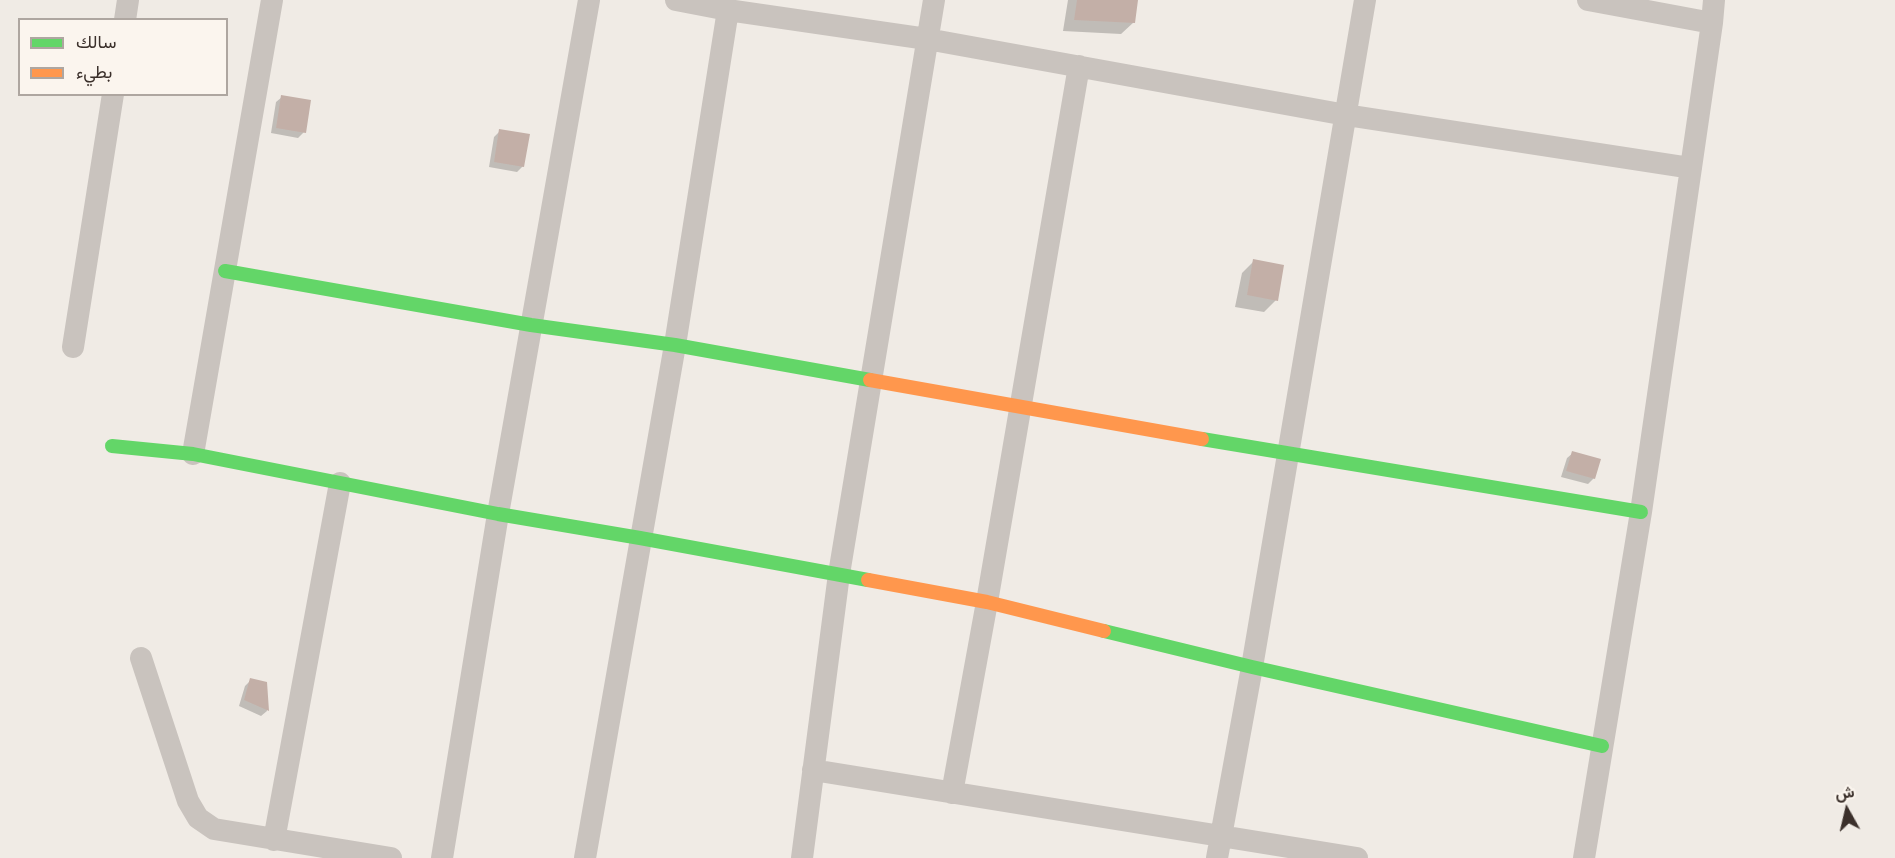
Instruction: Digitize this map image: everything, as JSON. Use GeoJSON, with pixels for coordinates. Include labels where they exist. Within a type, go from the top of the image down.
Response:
{"type":"FeatureCollection","features":[{"type":"Feature","properties":{"kind":"street"},"geometry":{"type":"LineString","coordinates":[[125,18],[128,0]]}},
{"type":"Feature","properties":{"kind":"street"},"geometry":{"type":"LineString","coordinates":[[193,454],[272,0]]}},
{"type":"Feature","properties":{"kind":"street"},"geometry":{"type":"LineString","coordinates":[[442,858],[498,514],[589,0]]}},
{"type":"Feature","properties":{"kind":"street"},"geometry":{"type":"LineString","coordinates":[[676,0],[927,39],[1346,115],[1691,168]]}},
{"type":"Feature","properties":{"kind":"street"},"geometry":{"type":"LineString","coordinates":[[802,858],[839,574],[934,0]]}},
{"type":"Feature","properties":{"kind":"street"},"geometry":{"type":"LineString","coordinates":[[1219,848],[1252,667],[1365,0]]}},
{"type":"Feature","properties":{"kind":"street"},"geometry":{"type":"LineString","coordinates":[[1588,0],[1712,22]]}},
{"type":"Feature","properties":{"kind":"street"},"geometry":{"type":"LineString","coordinates":[[1584,858],[1641,512],[1714,0]]}},
{"type":"Feature","properties":{"kind":"street"},"geometry":{"type":"LineString","coordinates":[[585,858],[675,345],[728,9]]}},
{"type":"Feature","properties":{"kind":"street"},"geometry":{"type":"LineString","coordinates":[[952,793],[1079,66]]}},
{"type":"Feature","properties":{"kind":"street"},"geometry":{"type":"LineString","coordinates":[[73,347],[113,96]]}},
{"type":"Feature","properties":{"kind":"street"},"geometry":{"type":"LineString","coordinates":[[225,271],[531,325],[675,345],[1288,454],[1641,512]]}},
{"type":"Feature","properties":{"kind":"street"},"geometry":{"type":"LineString","coordinates":[[112,446],[193,454],[498,514],[987,602],[1252,667],[1602,746]]}},
{"type":"Feature","properties":{"kind":"street"},"geometry":{"type":"LineString","coordinates":[[274,840],[340,483]]}},
{"type":"Feature","properties":{"kind":"street"},"geometry":{"type":"LineString","coordinates":[[141,658],[188,801],[198,818],[214,829],[391,858]]}},
{"type":"Feature","properties":{"kind":"street"},"geometry":{"type":"LineString","coordinates":[[813,770],[952,793],[1219,848],[1357,858]]}},
{"type":"Feature","properties":{"kind":"building"},"geometry":{"type":"Polygon","coordinates":[[[1077,0],[1138,0],[1135,23],[1074,20],[1077,0]]]}},
{"type":"Feature","properties":{"kind":"building"},"geometry":{"type":"Polygon","coordinates":[[[281,95],[311,100],[306,133],[276,128],[281,95]]]}},
{"type":"Feature","properties":{"kind":"building"},"geometry":{"type":"Polygon","coordinates":[[[499,129],[530,134],[524,167],[494,162],[499,129]]]}},
{"type":"Feature","properties":{"kind":"building"},"geometry":{"type":"Polygon","coordinates":[[[1253,259],[1284,265],[1278,301],[1247,295],[1253,259]]]}},
{"type":"Feature","properties":{"kind":"building"},"geometry":{"type":"Polygon","coordinates":[[[1572,451],[1601,459],[1595,479],[1566,471],[1572,451]]]}},
{"type":"Feature","properties":{"kind":"building"},"geometry":{"type":"Polygon","coordinates":[[[250,678],[267,682],[269,711],[244,700],[250,678]]]}},
{"type":"Feature","properties":{"kind":"traffic: fast"},"geometry":{"type":"LineString","coordinates":[[225,271],[531,325],[675,345],[870,380]]}},
{"type":"Feature","properties":{"kind":"traffic: fast"},"geometry":{"type":"LineString","coordinates":[[1202,439],[1641,512]]}},
{"type":"Feature","properties":{"kind":"traffic: fast"},"geometry":{"type":"LineString","coordinates":[[112,446],[193,454],[498,514],[868,580]]}},
{"type":"Feature","properties":{"kind":"traffic: fast"},"geometry":{"type":"LineString","coordinates":[[1104,631],[1602,746]]}},
{"type":"Feature","properties":{"kind":"traffic: slow"},"geometry":{"type":"LineString","coordinates":[[870,380],[1202,439]]}},
{"type":"Feature","properties":{"kind":"traffic: slow"},"geometry":{"type":"LineString","coordinates":[[868,580],[987,602],[1104,631]]}}]}
